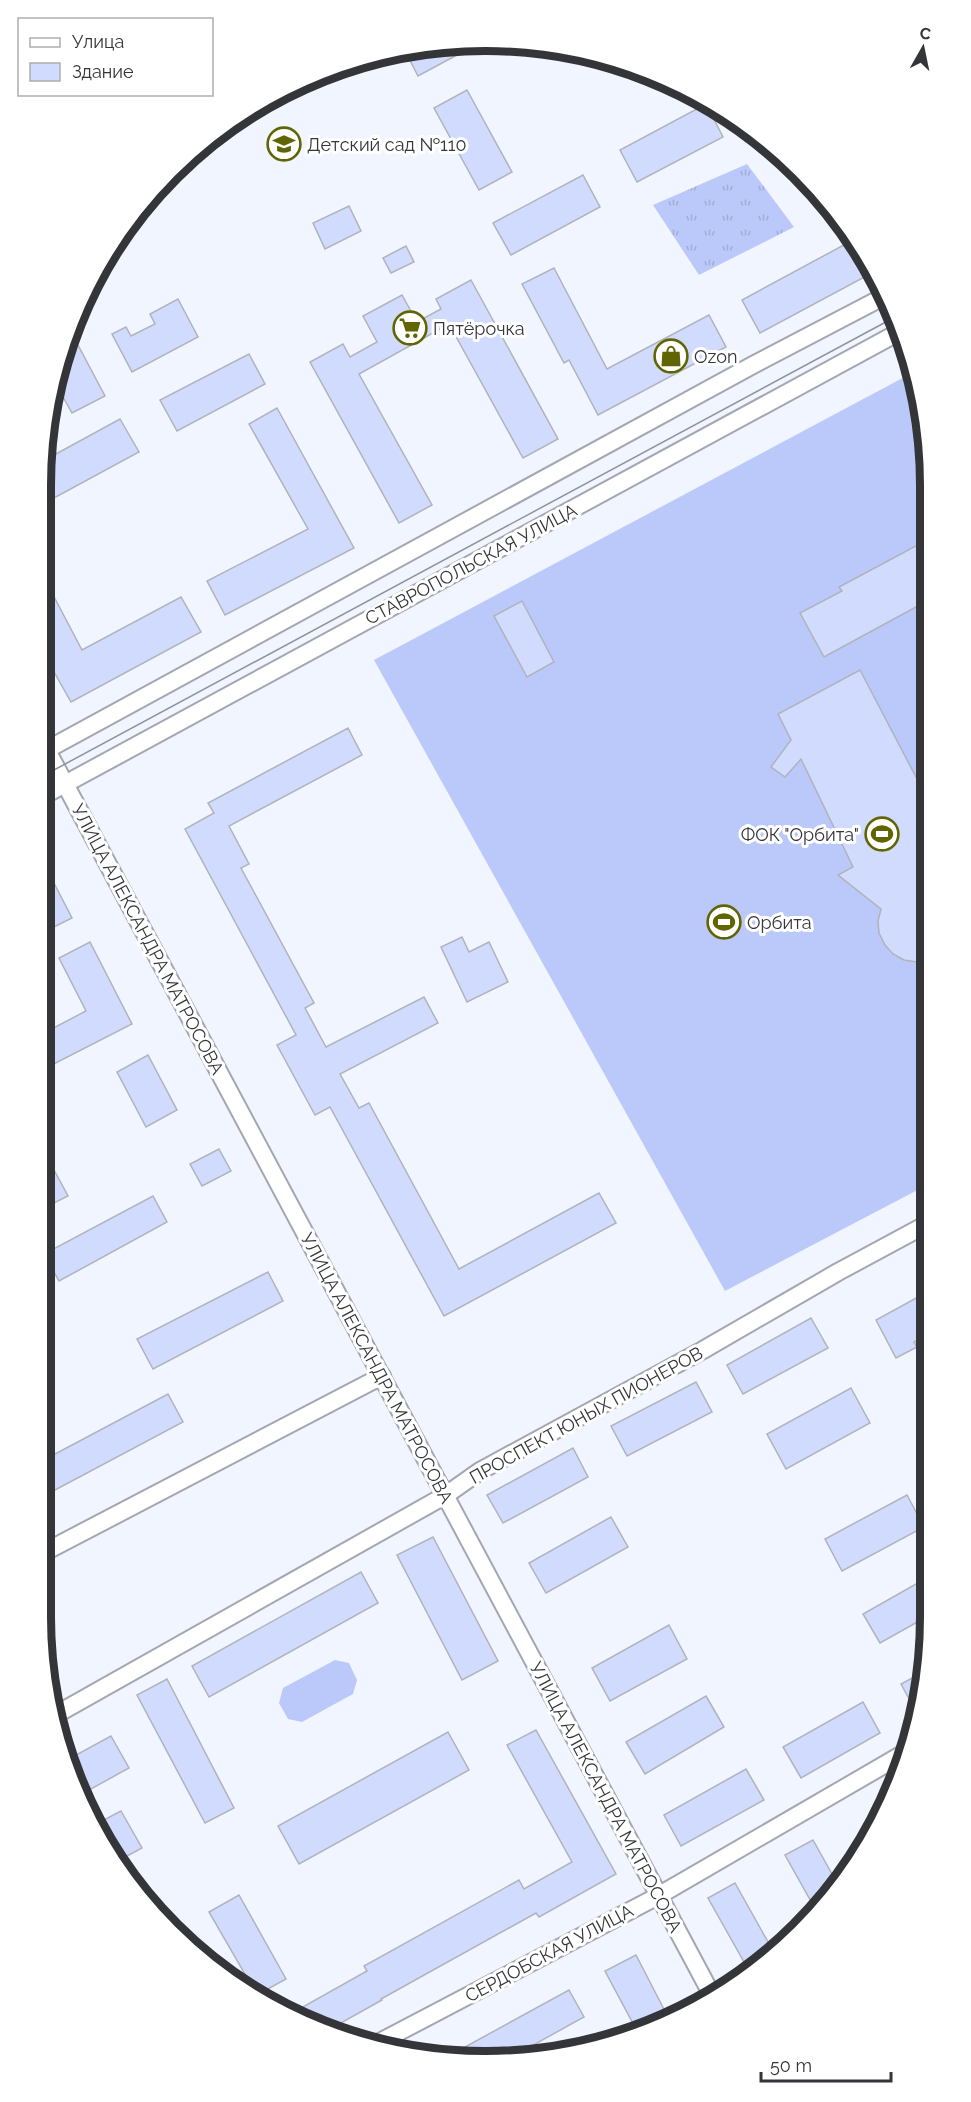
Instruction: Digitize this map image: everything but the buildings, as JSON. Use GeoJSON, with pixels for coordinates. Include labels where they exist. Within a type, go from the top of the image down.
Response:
{"type":"FeatureCollection","features":[{"type":"Feature","properties":{"kind":"street"},"geometry":{"type":"LineString","coordinates":[[51,743],[878,300]]}},
{"type":"Feature","properties":{"kind":"street","name":"СТАВРОПОЛЬСКАЯ УЛИЦА"},"geometry":{"type":"LineString","coordinates":[[51,791],[893,335]]}},
{"type":"Feature","properties":{"kind":"street","name":"УЛИЦА АЛЕКСАНДРА МАТРОСОВА"},"geometry":{"type":"LineString","coordinates":[[51,761],[112,871],[710,1989]]}},
{"type":"Feature","properties":{"kind":"street","name":"ПРОСПЕКТ ЮНЫХ ПИОНЕРОВ"},"geometry":{"type":"LineString","coordinates":[[62,1711],[446,1495],[480,1471],[704,1350],[838,1272],[920,1228]]}},
{"type":"Feature","properties":{"kind":"street"},"geometry":{"type":"LineString","coordinates":[[51,1548],[382,1376]]}},
{"type":"Feature","properties":{"kind":"street","name":"СЕРДОБСКАЯ УЛИЦА"},"geometry":{"type":"LineString","coordinates":[[385,2039],[658,1896],[897,1757]]}},
{"type":"Feature","properties":{"kind":"green space"},"geometry":{"type":"Polygon","coordinates":[[[747,164],[794,227],[699,275],[653,205],[747,164]]]}},
{"type":"Feature","properties":{"kind":"green space","name":"Орбита"},"geometry":{"type":"Polygon","coordinates":[[[906,376],[916,429],[920,486],[920,1189],[725,1291],[374,660],[906,376]]]}},
{"type":"Feature","properties":{"kind":"green space"},"geometry":{"type":"Polygon","coordinates":[[[335,1660],[349,1663],[357,1680],[353,1694],[302,1722],[288,1719],[279,1703],[283,1688],[335,1660]]]}},
{"type":"Feature","properties":{"kind":"tram line"},"geometry":{"type":"LineString","coordinates":[[51,772],[888,321]]}},
{"type":"Feature","properties":{"kind":"place","name":"Детский сад №110"},"geometry":{"type":"Point","coordinates":[284,144]}},
{"type":"Feature","properties":{"kind":"place","name":"Пятёрочка"},"geometry":{"type":"Point","coordinates":[410,328]}},
{"type":"Feature","properties":{"kind":"place","name":"Ozon"},"geometry":{"type":"Point","coordinates":[671,356]}},
{"type":"Feature","properties":{"kind":"place","name":"ФОК \"Орбита\""},"geometry":{"type":"Point","coordinates":[882,834]}},
{"type":"Feature","properties":{"kind":"place","name":"Орбита"},"geometry":{"type":"Point","coordinates":[724,922]}}]}
